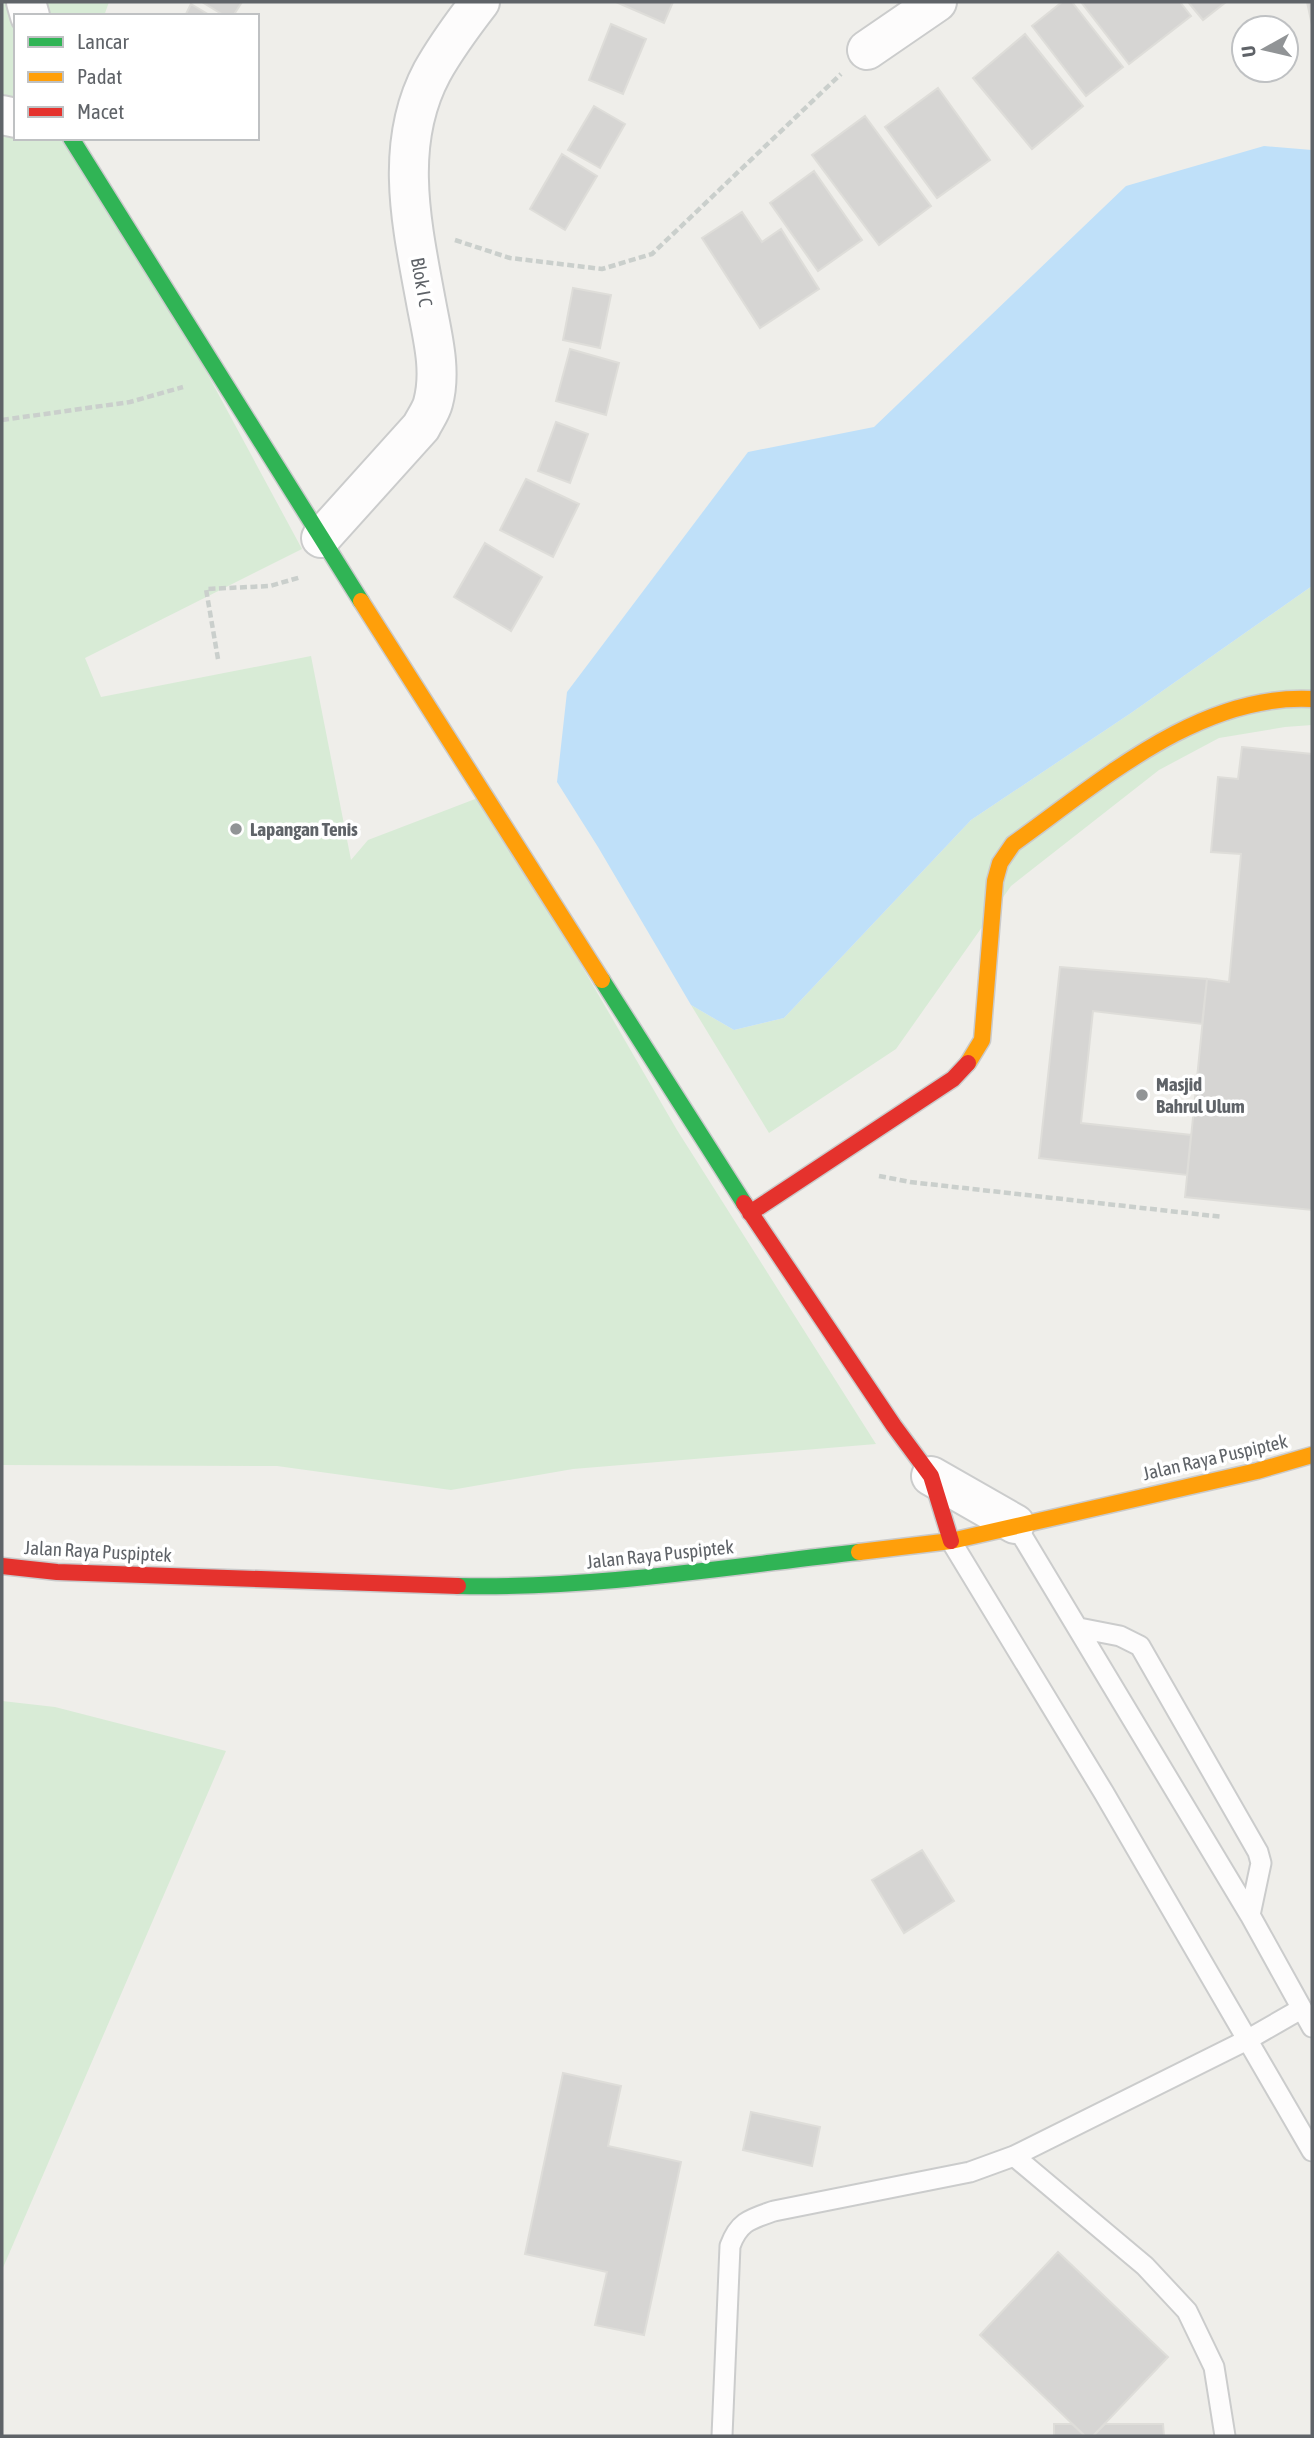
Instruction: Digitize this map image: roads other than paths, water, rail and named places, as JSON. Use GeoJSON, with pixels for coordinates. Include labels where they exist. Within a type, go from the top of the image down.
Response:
{"type":"FeatureCollection","features":[{"type":"Feature","properties":{"kind":"street","name":"Blok I C"},"geometry":{"type":"LineString","coordinates":[[330,552],[421,427],[433,405],[437,381],[435,352],[412,223],[408,172],[414,120],[431,74],[458,30],[480,2]]}},
{"type":"Feature","properties":{"kind":"street"},"geometry":{"type":"LineString","coordinates":[[867,50],[937,2]]}},
{"type":"Feature","properties":{"kind":"street"},"geometry":{"type":"LineString","coordinates":[[72,140],[750,1213],[894,1426],[931,1476],[951,1541]]}},
{"type":"Feature","properties":{"kind":"street"},"geometry":{"type":"LineString","coordinates":[[750,1213],[953,1079],[973,1058],[982,1040],[986,1011],[995,881],[1000,863],[1013,844],[1158,741],[1199,721],[1253,705],[1294,698],[1312,699]]}},
{"type":"Feature","properties":{"kind":"street","name":"Jalan Raya Puspiptek"},"geometry":{"type":"LineString","coordinates":[[2,1566],[57,1572],[512,1587],[593,1583],[951,1541],[1015,1524],[1257,1471],[1312,1455]]}},
{"type":"Feature","properties":{"kind":"street"},"geometry":{"type":"LineString","coordinates":[[931,1476],[1015,1524]]}},
{"type":"Feature","properties":{"kind":"lane"},"geometry":{"type":"LineString","coordinates":[[1015,1524],[1250,1916],[1312,2027]]}},
{"type":"Feature","properties":{"kind":"lane"},"geometry":{"type":"LineString","coordinates":[[951,1541],[1104,1793],[1312,2151]]}},
{"type":"Feature","properties":{"kind":"lane"},"geometry":{"type":"LineString","coordinates":[[1079,1628],[1120,1636],[1140,1646],[1258,1852],[1261,1863],[1250,1916]]}},
{"type":"Feature","properties":{"kind":"lane"},"geometry":{"type":"LineString","coordinates":[[722,2436],[730,2246],[739,2227],[749,2220],[774,2211],[970,2172],[1014,2156],[1247,2040],[1301,2009]]}},
{"type":"Feature","properties":{"kind":"lane"},"geometry":{"type":"LineString","coordinates":[[1014,2156],[1145,2266],[1186,2311],[1214,2367],[1225,2436]]}},
{"type":"Feature","properties":{"kind":"water"},"geometry":{"type":"Polygon","coordinates":[[[1264,146],[1312,150],[1312,586],[1131,713],[971,820],[784,1018],[734,1030],[691,1005],[557,782],[567,692],[748,452],[874,427],[1126,186],[1264,146]]]}},
{"type":"Feature","properties":{"kind":"place","name":"Lapangan Tenis"},"geometry":{"type":"Point","coordinates":[236,829]}},
{"type":"Feature","properties":{"kind":"place","name":"Masjid Bahrul Ulum"},"geometry":{"type":"Point","coordinates":[1142,1095]}}]}
